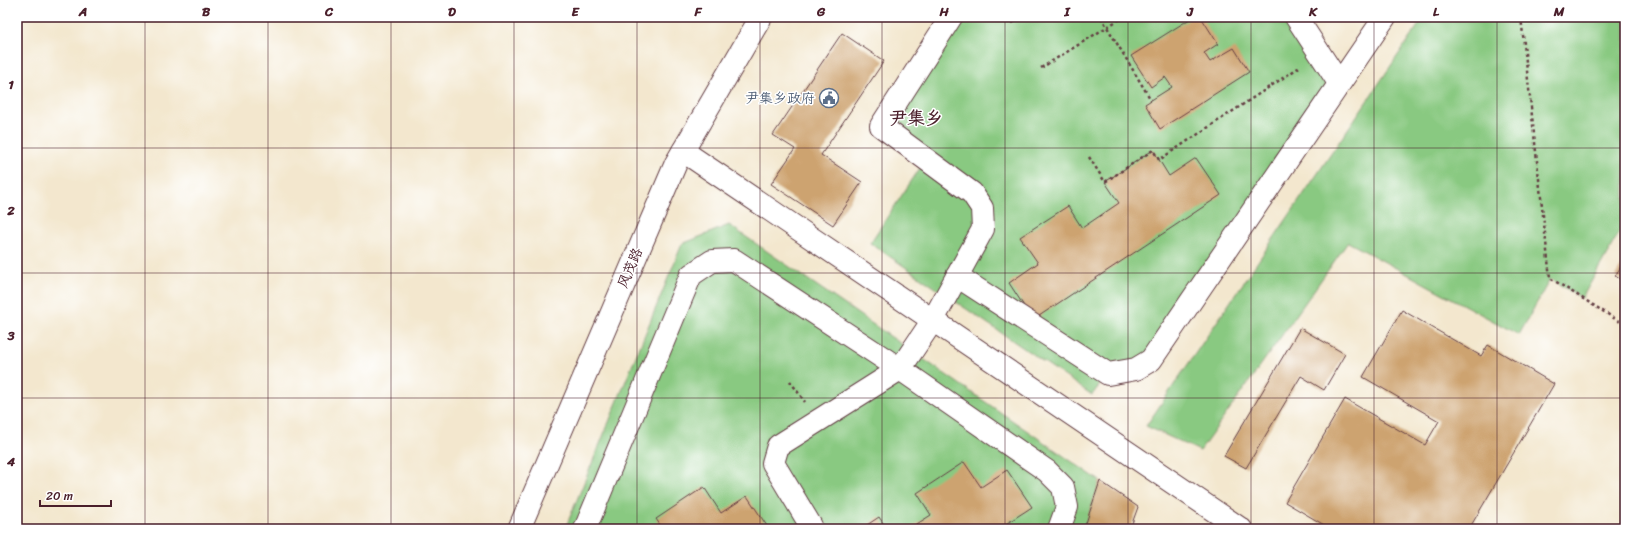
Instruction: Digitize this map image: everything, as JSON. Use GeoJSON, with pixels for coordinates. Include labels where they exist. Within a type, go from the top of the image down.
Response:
{"type":"FeatureCollection","features":[{"type":"Feature","properties":{"kind":"street","name":"风茂路"},"geometry":{"type":"LineString","coordinates":[[519,529],[672,171],[761,17]]}},
{"type":"Feature","properties":{"kind":"street"},"geometry":{"type":"LineString","coordinates":[[810,529],[811,526],[773,463],[778,446],[900,369],[933,320],[983,228],[982,208],[972,193],[881,126],[951,17]]}},
{"type":"Feature","properties":{"kind":"street"},"geometry":{"type":"LineString","coordinates":[[1296,17],[1340,83]]}},
{"type":"Feature","properties":{"kind":"street"},"geometry":{"type":"LineString","coordinates":[[957,276],[1108,374],[1136,369],[1151,360],[1385,17]]}},
{"type":"Feature","properties":{"kind":"street"},"geometry":{"type":"LineString","coordinates":[[683,151],[1241,529]]}},
{"type":"Feature","properties":{"kind":"street"},"geometry":{"type":"LineString","coordinates":[[585,529],[691,275],[712,261],[734,260],[900,369],[1047,471],[1063,487],[1067,507],[1059,529]]}},
{"type":"Feature","properties":{"kind":"path"},"geometry":{"type":"LineString","coordinates":[[1012,23],[1021,17]]}},
{"type":"Feature","properties":{"kind":"path"},"geometry":{"type":"LineString","coordinates":[[1101,17],[1151,100]]}},
{"type":"Feature","properties":{"kind":"path"},"geometry":{"type":"LineString","coordinates":[[1041,68],[1123,17]]}},
{"type":"Feature","properties":{"kind":"path"},"geometry":{"type":"LineString","coordinates":[[1521,17],[1550,278],[1625,326]]}},
{"type":"Feature","properties":{"kind":"path"},"geometry":{"type":"LineString","coordinates":[[1089,157],[1105,182],[1152,150],[1158,160],[1320,53]]}},
{"type":"Feature","properties":{"kind":"green space"},"geometry":{"type":"Polygon","coordinates":[[[951,17],[1296,17],[1339,83],[1151,360],[1108,374],[1092,395],[870,243],[926,159],[881,126],[951,17]]]}},
{"type":"Feature","properties":{"kind":"green space"},"geometry":{"type":"Polygon","coordinates":[[[1424,17],[1625,17],[1625,222],[1582,298],[1550,279],[1519,335],[1348,242],[1200,451],[1146,426],[1424,17]]]}},
{"type":"Feature","properties":{"kind":"green space"},"geometry":{"type":"Polygon","coordinates":[[[729,225],[1100,481],[1084,529],[565,529],[682,244],[729,225]]]}},
{"type":"Feature","properties":{"kind":"building"},"geometry":{"type":"Polygon","coordinates":[[[1193,17],[1201,17],[1218,44],[1204,53],[1210,62],[1234,48],[1249,72],[1160,129],[1145,104],[1172,87],[1165,77],[1151,87],[1131,56],[1193,17]]]}},
{"type":"Feature","properties":{"kind":"building","name":"尹集乡政府"},"geometry":{"type":"Polygon","coordinates":[[[842,33],[884,61],[821,155],[862,182],[833,225],[771,184],[795,149],[773,135],[842,33]]]}},
{"type":"Feature","properties":{"kind":"building"},"geometry":{"type":"Polygon","coordinates":[[[1153,150],[1169,176],[1196,158],[1221,195],[1033,320],[1009,283],[1038,263],[1020,237],[1068,206],[1082,228],[1119,203],[1105,182],[1153,150]]]}},
{"type":"Feature","properties":{"kind":"building"},"geometry":{"type":"Polygon","coordinates":[[[1625,260],[1625,282],[1615,276],[1625,260]]]}},
{"type":"Feature","properties":{"kind":"building"},"geometry":{"type":"Polygon","coordinates":[[[1402,310],[1481,356],[1488,345],[1554,384],[1469,529],[1331,529],[1285,502],[1345,399],[1425,445],[1439,421],[1363,377],[1402,310]]]}},
{"type":"Feature","properties":{"kind":"building"},"geometry":{"type":"Polygon","coordinates":[[[1300,328],[1345,354],[1324,390],[1301,376],[1246,468],[1224,456],[1300,328]]]}},
{"type":"Feature","properties":{"kind":"building"},"geometry":{"type":"Polygon","coordinates":[[[964,462],[981,487],[1007,470],[1032,507],[998,529],[909,529],[931,515],[917,493],[964,462]]]}},
{"type":"Feature","properties":{"kind":"building"},"geometry":{"type":"Polygon","coordinates":[[[1100,481],[1138,507],[1130,529],[1084,529],[1100,481]]]}},
{"type":"Feature","properties":{"kind":"building"},"geometry":{"type":"Polygon","coordinates":[[[704,487],[721,513],[747,496],[769,529],[663,529],[656,519],[704,487]]]}},
{"type":"Feature","properties":{"kind":"building"},"geometry":{"type":"Polygon","coordinates":[[[879,517],[887,529],[861,529],[879,517]]]}},
{"type":"Feature","properties":{"kind":"place","name":"尹集乡政府"},"geometry":{"type":"Point","coordinates":[829,98]}},
{"type":"Feature","properties":{"kind":"district","name":"尹集乡"},"geometry":{"type":"Point","coordinates":[916,118]}}]}
